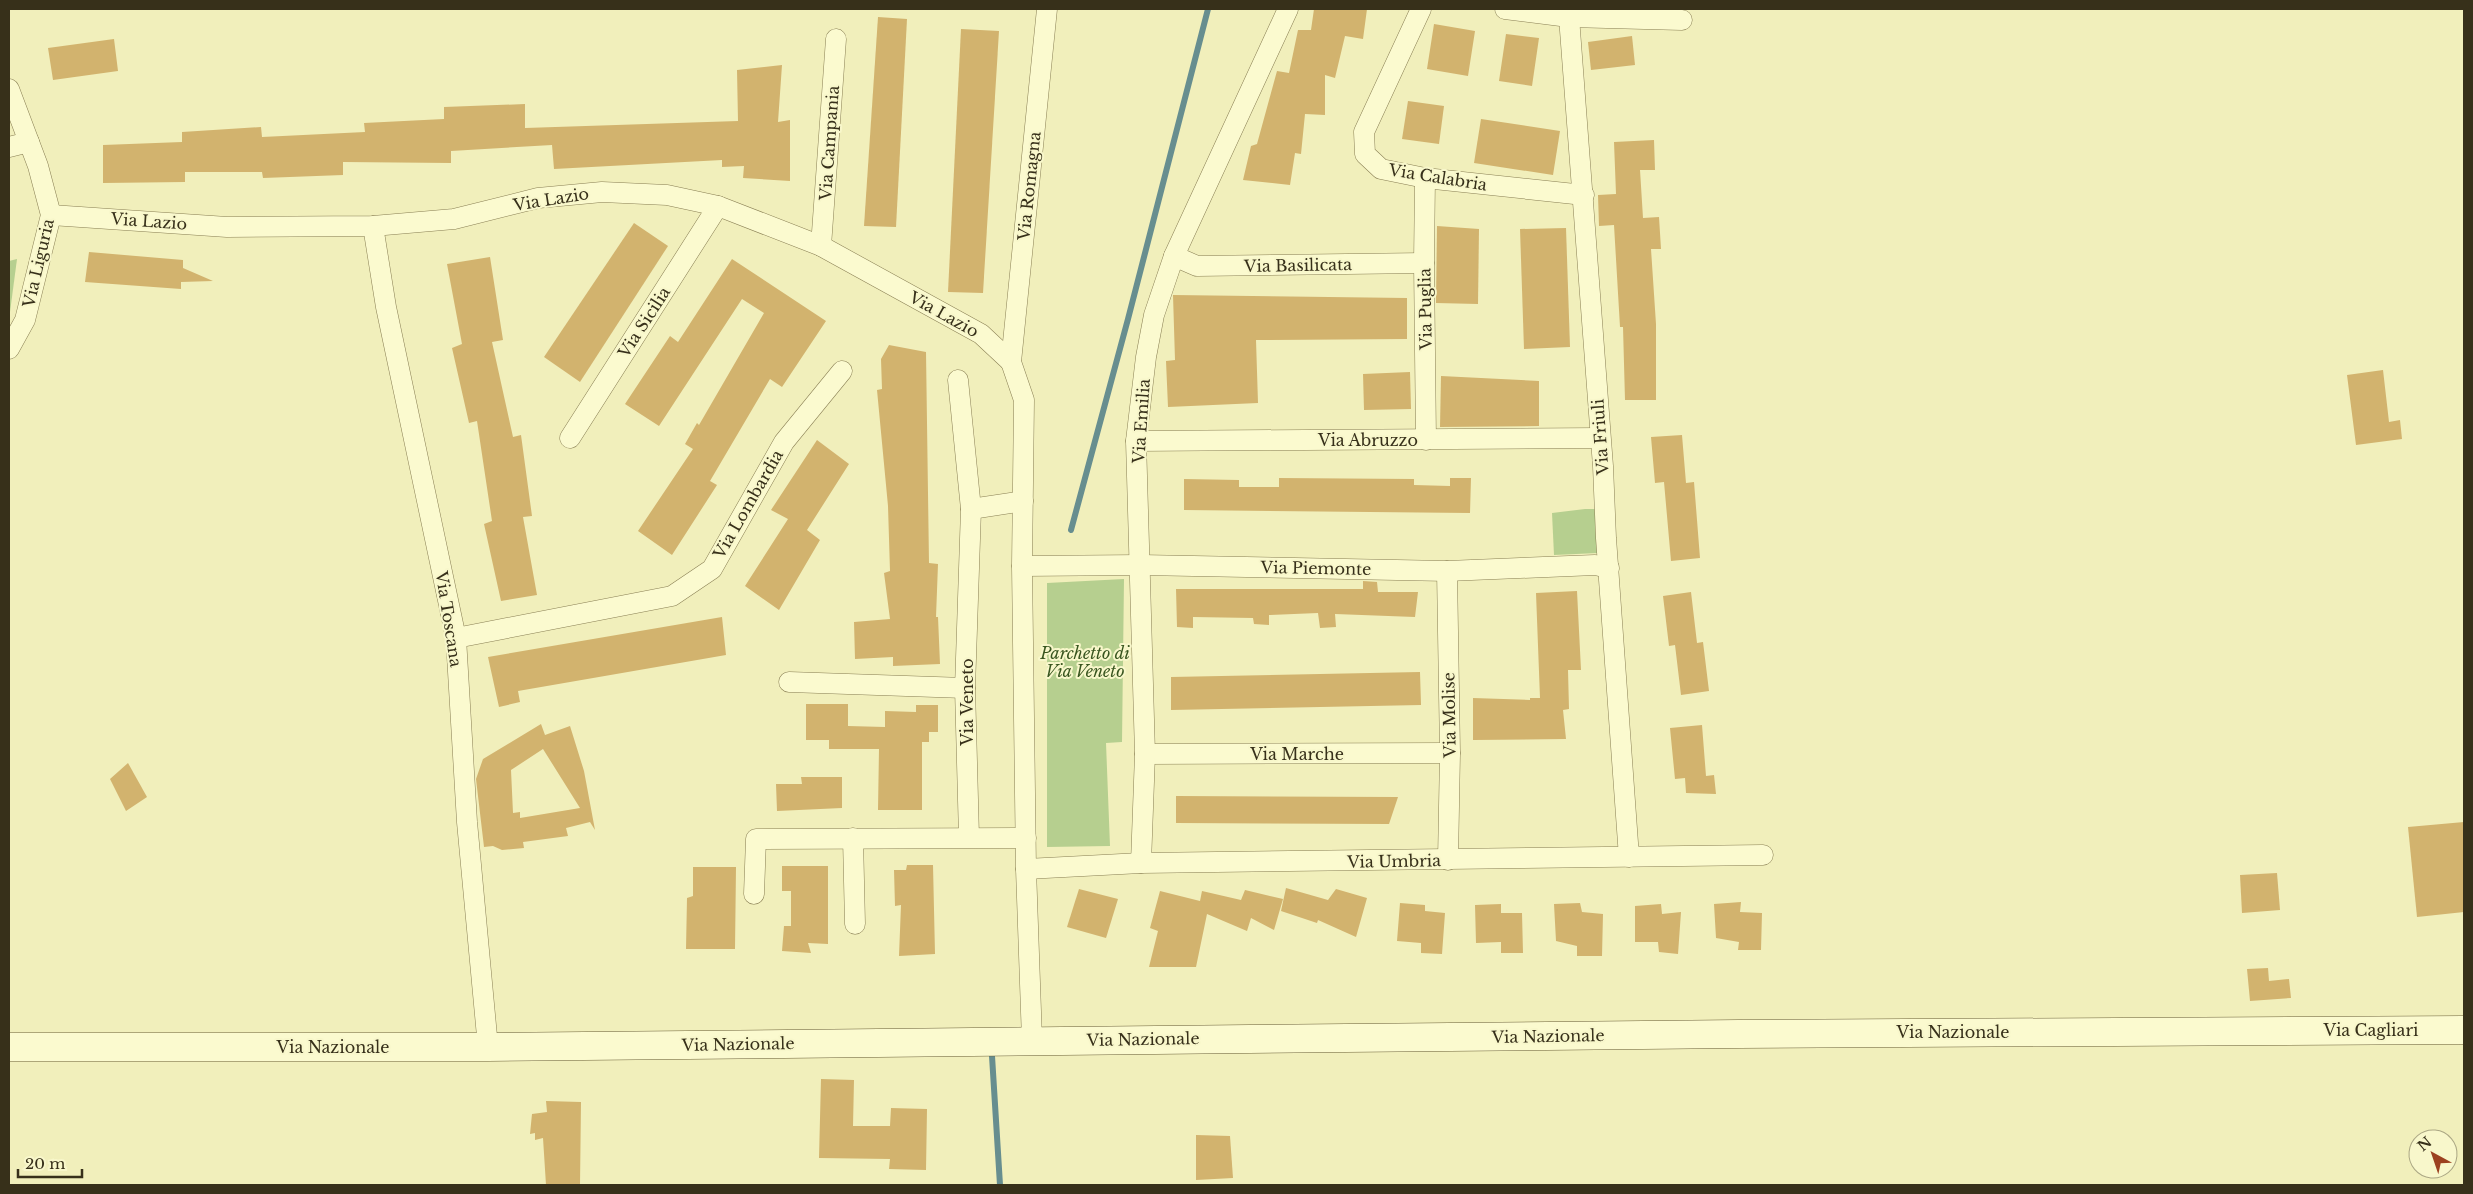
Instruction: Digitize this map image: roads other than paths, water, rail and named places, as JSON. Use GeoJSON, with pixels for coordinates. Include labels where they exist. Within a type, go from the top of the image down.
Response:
{"type":"FeatureCollection","features":[{"type":"Feature","properties":{"kind":"main road","name":"Via Nazionale"},"geometry":{"type":"LineString","coordinates":[[9,1047],[488,1047],[1032,1040],[2277,1030]]}},
{"type":"Feature","properties":{"kind":"main road","name":"Via Cagliari"},"geometry":{"type":"LineString","coordinates":[[2277,1030],[2464,1030]]}},
{"type":"Feature","properties":{"kind":"street","name":"Via Romagna"},"geometry":{"type":"LineString","coordinates":[[1011,362],[1047,9]]}},
{"type":"Feature","properties":{"kind":"street","name":"Via Emilia"},"geometry":{"type":"LineString","coordinates":[[1141,863],[1144,754],[1141,565],[1136,441],[1154,315],[1174,256],[1288,9]]}},
{"type":"Feature","properties":{"kind":"street","name":"Via Calabria"},"geometry":{"type":"LineString","coordinates":[[1421,9],[1364,132],[1365,154],[1381,169],[1425,178],[1584,195]]}},
{"type":"Feature","properties":{"kind":"street"},"geometry":{"type":"LineString","coordinates":[[1505,9],[1569,17],[1682,20]]}},
{"type":"Feature","properties":{"kind":"street","name":"Via Friuli"},"geometry":{"type":"LineString","coordinates":[[1569,17],[1584,195],[1629,857]]}},
{"type":"Feature","properties":{"kind":"street","name":"Via Campania"},"geometry":{"type":"LineString","coordinates":[[821,246],[836,39]]}},
{"type":"Feature","properties":{"kind":"street","name":"Via Liguria"},"geometry":{"type":"LineString","coordinates":[[9,89],[38,166],[51,214],[25,320],[9,349]]}},
{"type":"Feature","properties":{"kind":"street"},"geometry":{"type":"LineString","coordinates":[[9,147],[29,142]]}},
{"type":"Feature","properties":{"kind":"street","name":"Via Puglia"},"geometry":{"type":"LineString","coordinates":[[1425,178],[1426,440]]}},
{"type":"Feature","properties":{"kind":"street","name":"Via Lazio"},"geometry":{"type":"LineString","coordinates":[[51,214],[227,227],[373,226],[454,219],[538,198],[602,192],[667,194],[718,206],[821,246],[981,334],[1011,362]]}},
{"type":"Feature","properties":{"kind":"street","name":"Via Sicilia"},"geometry":{"type":"LineString","coordinates":[[570,438],[718,206]]}},
{"type":"Feature","properties":{"kind":"street","name":"Via Toscana"},"geometry":{"type":"LineString","coordinates":[[373,226],[386,307],[456,638],[468,822],[488,1047]]}},
{"type":"Feature","properties":{"kind":"street","name":"Via Basilicata"},"geometry":{"type":"LineString","coordinates":[[1174,256],[1197,266],[1424,263]]}},
{"type":"Feature","properties":{"kind":"street"},"geometry":{"type":"LineString","coordinates":[[1011,362],[1024,400],[1022,566],[1026,869],[1032,1040]]}},
{"type":"Feature","properties":{"kind":"street","name":"Via Lombardia"},"geometry":{"type":"LineString","coordinates":[[456,638],[672,596],[712,569],[784,442],[842,372]]}},
{"type":"Feature","properties":{"kind":"street","name":"Via Veneto"},"geometry":{"type":"LineString","coordinates":[[958,380],[972,509],[965,688],[969,837]]}},
{"type":"Feature","properties":{"kind":"street","name":"Via Abruzzo"},"geometry":{"type":"LineString","coordinates":[[1136,441],[1600,438]]}},
{"type":"Feature","properties":{"kind":"street"},"geometry":{"type":"LineString","coordinates":[[972,509],[1024,501]]}},
{"type":"Feature","properties":{"kind":"street","name":"Via Piemonte"},"geometry":{"type":"LineString","coordinates":[[1022,566],[1141,565],[1447,571],[1595,565],[1610,568]]}},
{"type":"Feature","properties":{"kind":"street","name":"Via Molise"},"geometry":{"type":"LineString","coordinates":[[1447,571],[1450,753],[1448,860]]}},
{"type":"Feature","properties":{"kind":"street"},"geometry":{"type":"LineString","coordinates":[[789,682],[965,688]]}},
{"type":"Feature","properties":{"kind":"street","name":"Via Marche"},"geometry":{"type":"LineString","coordinates":[[1144,754],[1450,753]]}},
{"type":"Feature","properties":{"kind":"street"},"geometry":{"type":"LineString","coordinates":[[853,838],[855,924]]}},
{"type":"Feature","properties":{"kind":"street"},"geometry":{"type":"LineString","coordinates":[[754,894],[756,839],[1026,838]]}},
{"type":"Feature","properties":{"kind":"street","name":"Via Umbria"},"geometry":{"type":"LineString","coordinates":[[1026,869],[1141,863],[1762,855]]}},
{"type":"Feature","properties":{"kind":"waterway"},"geometry":{"type":"LineString","coordinates":[[1071,530],[1208,9]]}},
{"type":"Feature","properties":{"kind":"waterway"},"geometry":{"type":"LineString","coordinates":[[992,1056],[1000,1185]]}},
{"type":"Feature","properties":{"kind":"park label","name":"Parchetto di Via Veneto"},"geometry":{"type":"Point","coordinates":[1085,662]}}]}
